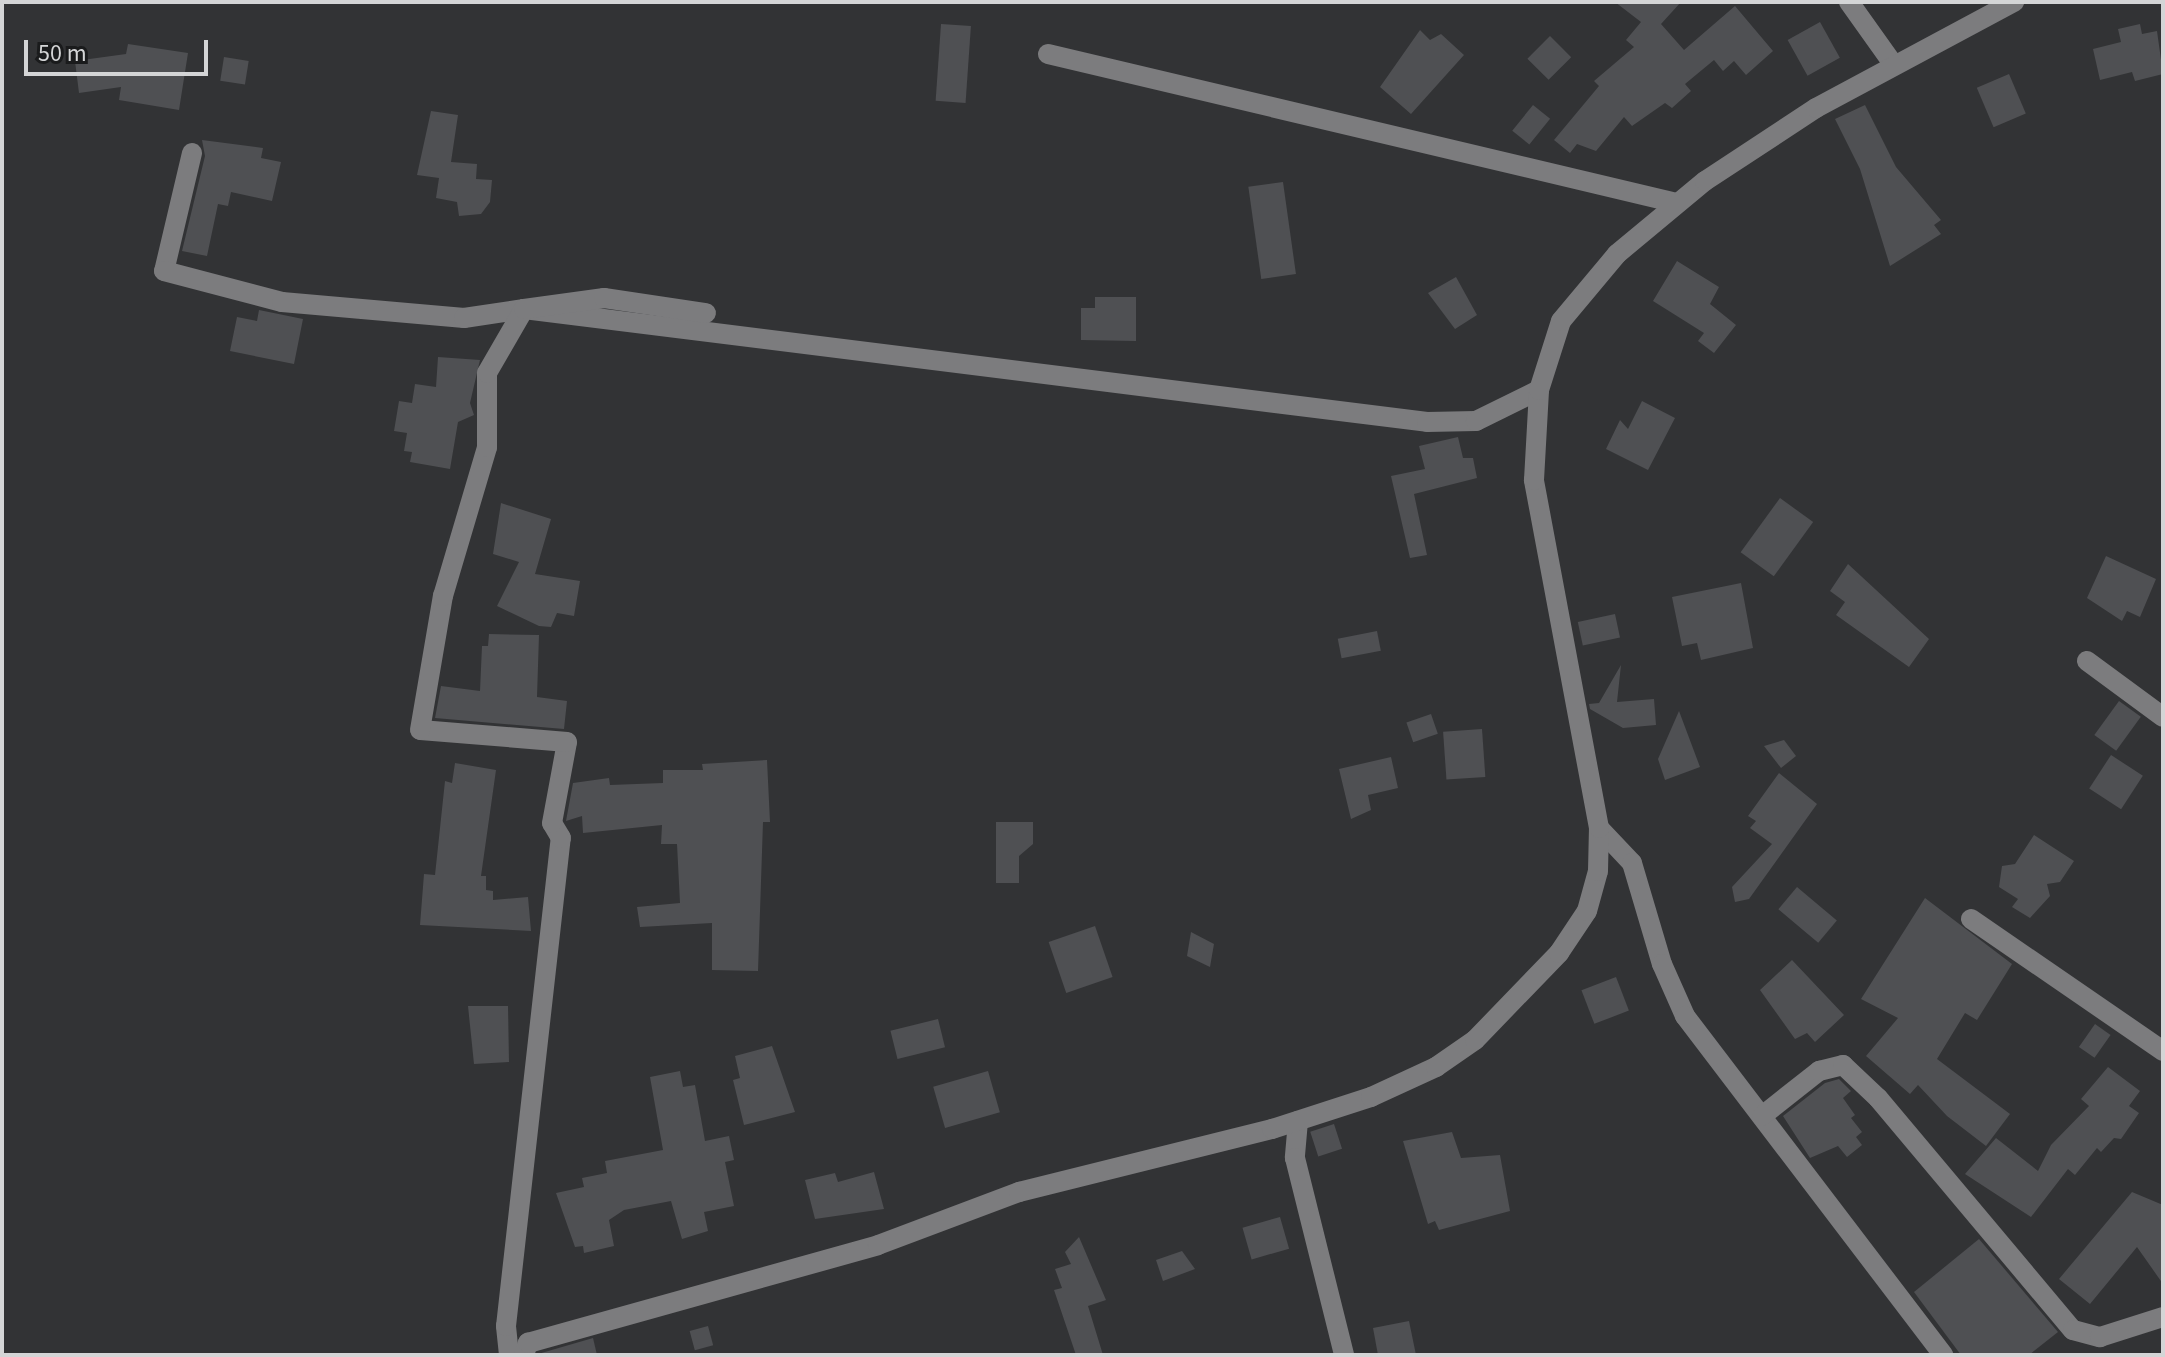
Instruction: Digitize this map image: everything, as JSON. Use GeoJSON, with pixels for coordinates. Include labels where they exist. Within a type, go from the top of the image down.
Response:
{"type":"FeatureCollection","features":[{"type":"Feature","properties":{"kind":"street"},"geometry":{"type":"LineString","coordinates":[[1849,2],[1894,65]]}},
{"type":"Feature","properties":{"kind":"street"},"geometry":{"type":"LineString","coordinates":[[506,1326],[526,1349],[878,1245],[1019,1192],[1298,1121],[1371,1097],[1436,1067],[1475,1040],[1559,953],[1587,911],[1598,871],[1599,828],[1534,480],[1539,390],[1551,342],[1585,286],[1677,203],[1816,108],[2014,2]]}},
{"type":"Feature","properties":{"kind":"street"},"geometry":{"type":"LineString","coordinates":[[1048,54],[1677,203]]}},
{"type":"Feature","properties":{"kind":"street"},"geometry":{"type":"LineString","coordinates":[[192,153],[164,271],[282,302],[366,313],[464,318],[604,298],[706,313]]}},
{"type":"Feature","properties":{"kind":"street"},"geometry":{"type":"LineString","coordinates":[[524,309],[1427,422],[1484,419],[1539,390]]}},
{"type":"Feature","properties":{"kind":"street"},"geometry":{"type":"LineString","coordinates":[[509,1355],[506,1326],[561,838],[552,823],[567,742],[420,730],[443,596],[487,447],[487,373],[524,309]]}},
{"type":"Feature","properties":{"kind":"street"},"geometry":{"type":"LineString","coordinates":[[2087,661],[2163,717]]}},
{"type":"Feature","properties":{"kind":"street"},"geometry":{"type":"LineString","coordinates":[[1599,828],[1632,863],[1666,977],[1685,1016],[1943,1355]]}},
{"type":"Feature","properties":{"kind":"street"},"geometry":{"type":"LineString","coordinates":[[1971,919],[2163,1051]]}},
{"type":"Feature","properties":{"kind":"street"},"geometry":{"type":"LineString","coordinates":[[1762,1116],[1819,1071],[1843,1065],[1878,1098],[2073,1330],[2100,1337],[2163,1317]]}},
{"type":"Feature","properties":{"kind":"street"},"geometry":{"type":"LineString","coordinates":[[1298,1121],[1297,1170],[1344,1355]]}},
{"type":"Feature","properties":{"kind":"building"},"geometry":{"type":"Polygon","coordinates":[[[1615,2],[1681,2],[1661,24],[1684,50],[1735,6],[1773,51],[1746,75],[1734,61],[1723,71],[1714,60],[1685,84],[1691,91],[1672,108],[1665,103],[1632,126],[1624,117],[1596,151],[1577,144],[1570,153],[1554,140],[1599,86],[1594,81],[1634,47],[1626,40],[1641,22],[1615,2]]]}},
{"type":"Feature","properties":{"kind":"building"},"geometry":{"type":"Polygon","coordinates":[[[1820,22],[1840,58],[1808,76],[1788,40],[1820,22]]]}},
{"type":"Feature","properties":{"kind":"building"},"geometry":{"type":"Polygon","coordinates":[[[941,24],[971,26],[966,103],[936,101],[941,24]]]}},
{"type":"Feature","properties":{"kind":"building"},"geometry":{"type":"Polygon","coordinates":[[[2140,24],[2142,34],[2157,31],[2163,74],[2135,81],[2132,72],[2100,80],[2093,49],[2121,42],[2118,29],[2140,24]]]}},
{"type":"Feature","properties":{"kind":"building"},"geometry":{"type":"Polygon","coordinates":[[[1420,30],[1430,40],[1441,34],[1464,55],[1411,114],[1380,87],[1420,30]]]}},
{"type":"Feature","properties":{"kind":"building"},"geometry":{"type":"Polygon","coordinates":[[[1550,36],[1571,57],[1549,80],[1527,59],[1550,36]]]}},
{"type":"Feature","properties":{"kind":"building"},"geometry":{"type":"Polygon","coordinates":[[[128,44],[188,53],[179,110],[119,100],[121,87],[79,93],[75,61],[126,54],[128,44]]]}},
{"type":"Feature","properties":{"kind":"building"},"geometry":{"type":"Polygon","coordinates":[[[224,57],[249,61],[245,85],[220,81],[224,57]]]}},
{"type":"Feature","properties":{"kind":"building"},"geometry":{"type":"Polygon","coordinates":[[[2009,74],[2026,114],[1994,127],[1977,88],[2009,74]]]}},
{"type":"Feature","properties":{"kind":"building"},"geometry":{"type":"Polygon","coordinates":[[[1533,105],[1550,119],[1529,144],[1512,131],[1533,105]]]}},
{"type":"Feature","properties":{"kind":"building"},"geometry":{"type":"Polygon","coordinates":[[[1865,105],[1896,167],[1941,220],[1934,225],[1941,234],[1890,266],[1860,169],[1835,119],[1865,105]]]}},
{"type":"Feature","properties":{"kind":"building"},"geometry":{"type":"Polygon","coordinates":[[[431,111],[458,115],[451,162],[477,164],[476,179],[492,180],[490,202],[481,214],[459,216],[457,202],[436,198],[439,178],[417,175],[431,111]]]}},
{"type":"Feature","properties":{"kind":"building"},"geometry":{"type":"Polygon","coordinates":[[[202,140],[263,148],[261,158],[281,162],[272,201],[231,192],[228,206],[218,204],[207,256],[182,251],[205,156],[202,140]]]}},
{"type":"Feature","properties":{"kind":"building"},"geometry":{"type":"Polygon","coordinates":[[[1283,182],[1296,274],[1261,279],[1248,187],[1283,182]]]}},
{"type":"Feature","properties":{"kind":"building"},"geometry":{"type":"Polygon","coordinates":[[[1677,261],[1719,287],[1710,304],[1736,325],[1714,353],[1698,341],[1704,333],[1653,301],[1677,261]]]}},
{"type":"Feature","properties":{"kind":"building"},"geometry":{"type":"Polygon","coordinates":[[[1456,277],[1477,315],[1455,329],[1428,293],[1456,277]]]}},
{"type":"Feature","properties":{"kind":"building"},"geometry":{"type":"Polygon","coordinates":[[[1095,297],[1136,297],[1136,341],[1081,340],[1081,308],[1095,308],[1095,297]]]}},
{"type":"Feature","properties":{"kind":"building"},"geometry":{"type":"Polygon","coordinates":[[[259,310],[303,319],[294,364],[230,351],[237,317],[257,321],[259,310]]]}},
{"type":"Feature","properties":{"kind":"building"},"geometry":{"type":"Polygon","coordinates":[[[438,357],[480,360],[470,403],[474,415],[458,422],[450,469],[410,462],[412,452],[404,451],[407,433],[394,431],[399,401],[412,403],[415,384],[436,387],[438,357]]]}},
{"type":"Feature","properties":{"kind":"building"},"geometry":{"type":"Polygon","coordinates":[[[1642,401],[1675,418],[1648,470],[1606,449],[1620,420],[1628,429],[1642,401]]]}},
{"type":"Feature","properties":{"kind":"building"},"geometry":{"type":"Polygon","coordinates":[[[1458,437],[1463,458],[1473,458],[1477,478],[1414,494],[1427,555],[1410,558],[1391,476],[1425,469],[1419,446],[1458,437]]]}},
{"type":"Feature","properties":{"kind":"building"},"geometry":{"type":"Polygon","coordinates":[[[1780,498],[1813,522],[1774,576],[1741,552],[1780,498]]]}},
{"type":"Feature","properties":{"kind":"building"},"geometry":{"type":"Polygon","coordinates":[[[501,503],[551,519],[535,574],[580,581],[574,616],[557,613],[551,627],[539,626],[497,606],[519,562],[493,554],[501,503]]]}},
{"type":"Feature","properties":{"kind":"building"},"geometry":{"type":"Polygon","coordinates":[[[2106,556],[2156,579],[2140,617],[2127,611],[2122,621],[2087,598],[2106,556]]]}},
{"type":"Feature","properties":{"kind":"building"},"geometry":{"type":"Polygon","coordinates":[[[1848,564],[1929,639],[1909,667],[1836,615],[1845,602],[1830,591],[1848,564]]]}},
{"type":"Feature","properties":{"kind":"building"},"geometry":{"type":"Polygon","coordinates":[[[1741,583],[1753,648],[1701,660],[1697,643],[1682,646],[1672,597],[1741,583]]]}},
{"type":"Feature","properties":{"kind":"building"},"geometry":{"type":"Polygon","coordinates":[[[1615,614],[1620,637],[1583,645],[1578,622],[1615,614]]]}},
{"type":"Feature","properties":{"kind":"building"},"geometry":{"type":"Polygon","coordinates":[[[1377,631],[1381,651],[1342,658],[1338,639],[1377,631]]]}},
{"type":"Feature","properties":{"kind":"building"},"geometry":{"type":"Polygon","coordinates":[[[489,634],[539,635],[537,697],[567,701],[564,729],[435,718],[441,686],[480,691],[482,646],[488,646],[489,634]]]}},
{"type":"Feature","properties":{"kind":"building"},"geometry":{"type":"Polygon","coordinates":[[[1621,665],[1617,702],[1654,699],[1656,725],[1623,728],[1590,709],[1589,704],[1599,703],[1621,665]]]}},
{"type":"Feature","properties":{"kind":"building"},"geometry":{"type":"Polygon","coordinates":[[[2119,701],[2141,717],[2116,751],[2094,735],[2119,701]]]}},
{"type":"Feature","properties":{"kind":"building"},"geometry":{"type":"Polygon","coordinates":[[[1679,711],[1700,767],[1665,780],[1658,759],[1679,711]]]}},
{"type":"Feature","properties":{"kind":"building"},"geometry":{"type":"Polygon","coordinates":[[[1431,714],[1438,734],[1413,742],[1406,722],[1431,714]]]}},
{"type":"Feature","properties":{"kind":"building"},"geometry":{"type":"Polygon","coordinates":[[[1482,729],[1485,777],[1446,780],[1443,732],[1482,729]]]}},
{"type":"Feature","properties":{"kind":"building"},"geometry":{"type":"Polygon","coordinates":[[[1784,740],[1796,756],[1781,768],[1764,746],[1784,740]]]}},
{"type":"Feature","properties":{"kind":"building"},"geometry":{"type":"Polygon","coordinates":[[[2111,755],[2143,776],[2121,809],[2089,789],[2111,755]]]}},
{"type":"Feature","properties":{"kind":"building"},"geometry":{"type":"Polygon","coordinates":[[[1391,757],[1398,788],[1368,795],[1371,810],[1351,819],[1339,769],[1391,757]]]}},
{"type":"Feature","properties":{"kind":"building"},"geometry":{"type":"Polygon","coordinates":[[[767,760],[770,822],[763,822],[758,971],[712,970],[712,923],[640,927],[637,907],[680,903],[677,844],[661,844],[662,825],[583,833],[582,816],[566,821],[573,783],[609,778],[610,785],[663,783],[663,770],[703,770],[702,764],[767,760]]]}},
{"type":"Feature","properties":{"kind":"building"},"geometry":{"type":"Polygon","coordinates":[[[455,763],[496,770],[481,876],[486,876],[486,890],[493,891],[493,900],[528,897],[531,931],[420,925],[424,874],[435,875],[445,781],[452,783],[455,763]]]}},
{"type":"Feature","properties":{"kind":"building"},"geometry":{"type":"Polygon","coordinates":[[[1779,773],[1817,804],[1749,899],[1735,902],[1732,887],[1772,844],[1750,828],[1756,821],[1748,816],[1779,773]]]}},
{"type":"Feature","properties":{"kind":"building"},"geometry":{"type":"Polygon","coordinates":[[[996,822],[1033,822],[1033,844],[1019,856],[1019,883],[996,883],[996,822]]]}},
{"type":"Feature","properties":{"kind":"building"},"geometry":{"type":"Polygon","coordinates":[[[2034,835],[2074,861],[2060,882],[2047,884],[2050,896],[2030,918],[2012,907],[2018,899],[1999,887],[2002,866],[2015,864],[2034,835]]]}},
{"type":"Feature","properties":{"kind":"building"},"geometry":{"type":"Polygon","coordinates":[[[1797,887],[1837,920],[1818,943],[1778,909],[1797,887]]]}},
{"type":"Feature","properties":{"kind":"building"},"geometry":{"type":"Polygon","coordinates":[[[1925,898],[2012,964],[1977,1020],[1965,1013],[1937,1059],[2010,1114],[1986,1146],[1947,1116],[1918,1085],[1910,1094],[1866,1056],[1898,1018],[1861,999],[1925,898]]]}},
{"type":"Feature","properties":{"kind":"building"},"geometry":{"type":"Polygon","coordinates":[[[1095,926],[1113,977],[1066,993],[1049,942],[1095,926]]]}},
{"type":"Feature","properties":{"kind":"building"},"geometry":{"type":"Polygon","coordinates":[[[1191,932],[1214,944],[1210,967],[1187,956],[1191,932]]]}},
{"type":"Feature","properties":{"kind":"building"},"geometry":{"type":"Polygon","coordinates":[[[1792,960],[1844,1015],[1815,1042],[1807,1033],[1795,1039],[1760,990],[1792,960]]]}},
{"type":"Feature","properties":{"kind":"building"},"geometry":{"type":"Polygon","coordinates":[[[1616,977],[1629,1011],[1594,1024],[1581,990],[1616,977]]]}},
{"type":"Feature","properties":{"kind":"building"},"geometry":{"type":"Polygon","coordinates":[[[468,1006],[508,1006],[509,1062],[474,1064],[468,1006]]]}},
{"type":"Feature","properties":{"kind":"building"},"geometry":{"type":"Polygon","coordinates":[[[938,1019],[945,1047],[897,1059],[890,1031],[938,1019]]]}},
{"type":"Feature","properties":{"kind":"building"},"geometry":{"type":"Polygon","coordinates":[[[2095,1024],[2111,1035],[2095,1058],[2079,1047],[2095,1024]]]}},
{"type":"Feature","properties":{"kind":"building"},"geometry":{"type":"Polygon","coordinates":[[[772,1046],[795,1112],[744,1125],[733,1080],[740,1078],[735,1056],[772,1046]]]}},
{"type":"Feature","properties":{"kind":"building"},"geometry":{"type":"Polygon","coordinates":[[[2108,1067],[2140,1091],[2129,1106],[2139,1113],[2121,1139],[2114,1138],[2101,1152],[2097,1148],[2075,1175],[2068,1169],[2031,1217],[1965,1174],[1996,1138],[2038,1171],[2051,1145],[2089,1106],[2081,1099],[2108,1067]]]}},
{"type":"Feature","properties":{"kind":"building"},"geometry":{"type":"Polygon","coordinates":[[[680,1071],[683,1087],[695,1085],[705,1141],[729,1136],[734,1160],[725,1162],[734,1206],[704,1212],[708,1231],[682,1239],[671,1201],[624,1210],[609,1220],[614,1246],[584,1253],[583,1246],[575,1247],[556,1193],[584,1187],[582,1178],[607,1173],[605,1161],[663,1150],[650,1077],[680,1071]]]}},
{"type":"Feature","properties":{"kind":"building"},"geometry":{"type":"Polygon","coordinates":[[[988,1071],[1000,1112],[945,1128],[933,1087],[988,1071]]]}},
{"type":"Feature","properties":{"kind":"building"},"geometry":{"type":"Polygon","coordinates":[[[1839,1079],[1851,1091],[1843,1098],[1855,1115],[1851,1118],[1862,1132],[1856,1137],[1862,1145],[1847,1157],[1838,1146],[1810,1158],[1783,1116],[1825,1083],[1839,1079]]]}},
{"type":"Feature","properties":{"kind":"building"},"geometry":{"type":"Polygon","coordinates":[[[1334,1124],[1342,1149],[1318,1156],[1310,1132],[1334,1124]]]}},
{"type":"Feature","properties":{"kind":"building"},"geometry":{"type":"Polygon","coordinates":[[[1452,1132],[1461,1158],[1500,1155],[1510,1211],[1439,1230],[1435,1221],[1428,1224],[1403,1141],[1452,1132]]]}},
{"type":"Feature","properties":{"kind":"building"},"geometry":{"type":"Polygon","coordinates":[[[874,1172],[884,1209],[815,1219],[805,1180],[835,1173],[838,1182],[874,1172]]]}},
{"type":"Feature","properties":{"kind":"building"},"geometry":{"type":"Polygon","coordinates":[[[2132,1192],[2163,1205],[2163,1284],[2137,1247],[2090,1304],[2059,1279],[2132,1192]]]}},
{"type":"Feature","properties":{"kind":"building"},"geometry":{"type":"Polygon","coordinates":[[[1280,1217],[1289,1249],[1252,1259],[1243,1228],[1280,1217]]]}},
{"type":"Feature","properties":{"kind":"building"},"geometry":{"type":"Polygon","coordinates":[[[1079,1237],[1106,1300],[1088,1306],[1103,1355],[1076,1355],[1054,1290],[1062,1288],[1055,1269],[1071,1264],[1065,1252],[1079,1237]]]}},
{"type":"Feature","properties":{"kind":"building"},"geometry":{"type":"Polygon","coordinates":[[[1979,1239],[2058,1332],[2029,1355],[1961,1355],[1914,1292],[1979,1239]]]}},
{"type":"Feature","properties":{"kind":"building"},"geometry":{"type":"Polygon","coordinates":[[[1182,1251],[1195,1269],[1163,1281],[1156,1260],[1182,1251]]]}},
{"type":"Feature","properties":{"kind":"building"},"geometry":{"type":"Polygon","coordinates":[[[1409,1321],[1416,1355],[1378,1355],[1373,1328],[1409,1321]]]}},
{"type":"Feature","properties":{"kind":"building"},"geometry":{"type":"Polygon","coordinates":[[[708,1326],[713,1345],[695,1350],[690,1331],[708,1326]]]}},
{"type":"Feature","properties":{"kind":"building"},"geometry":{"type":"Polygon","coordinates":[[[593,1338],[597,1355],[538,1355],[538,1354],[593,1338]]]}}]}
